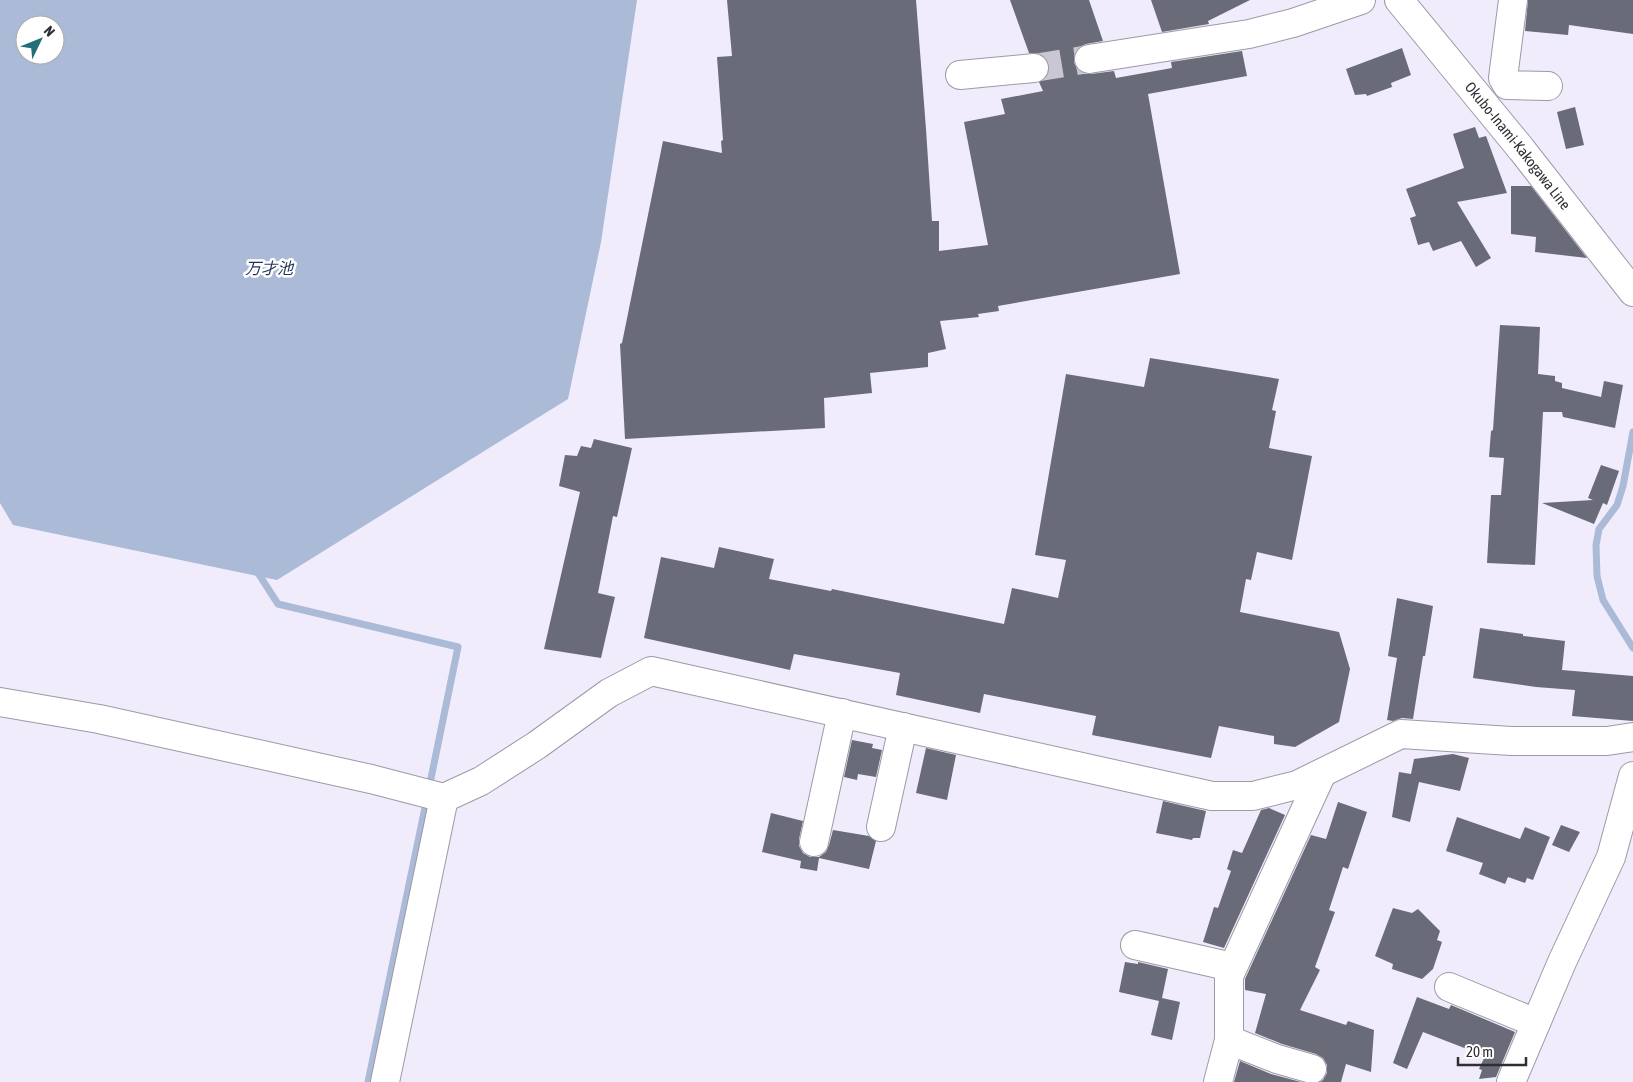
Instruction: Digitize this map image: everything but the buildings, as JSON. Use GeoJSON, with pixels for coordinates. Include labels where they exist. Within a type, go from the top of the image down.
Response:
{"type":"FeatureCollection","features":[{"type":"Feature","properties":{"kind":"street"},"geometry":{"type":"LineString","coordinates":[[1089,59],[1249,34],[1293,23],[1360,0]]}},
{"type":"Feature","properties":{"kind":"street","name":"Okubo-Inami-Kakogawa Line"},"geometry":{"type":"LineString","coordinates":[[1399,0],[1522,150],[1633,292]]}},
{"type":"Feature","properties":{"kind":"street"},"geometry":{"type":"LineString","coordinates":[[1513,0],[1503,78],[1507,85],[1548,86]]}},
{"type":"Feature","properties":{"kind":"street"},"geometry":{"type":"LineString","coordinates":[[960,75],[1034,68]]}},
{"type":"Feature","properties":{"kind":"street"},"geometry":{"type":"LineString","coordinates":[[0,702],[99,719],[371,779],[444,798],[481,781],[537,745],[609,693],[651,671],[1212,796],[1253,796],[1297,786],[1401,734],[1511,741],[1606,741],[1633,737]]}},
{"type":"Feature","properties":{"kind":"street"},"geometry":{"type":"LineString","coordinates":[[814,842],[842,714]]}},
{"type":"Feature","properties":{"kind":"street"},"geometry":{"type":"LineString","coordinates":[[881,827],[903,727]]}},
{"type":"Feature","properties":{"kind":"street"},"geometry":{"type":"LineString","coordinates":[[1218,1082],[1229,1040],[1229,976],[1232,967],[1322,773]]}},
{"type":"Feature","properties":{"kind":"street"},"geometry":{"type":"LineString","coordinates":[[1511,1082],[1611,857],[1633,776]]}},
{"type":"Feature","properties":{"kind":"street"},"geometry":{"type":"LineString","coordinates":[[385,1082],[444,798]]}},
{"type":"Feature","properties":{"kind":"street"},"geometry":{"type":"LineString","coordinates":[[1135,945],[1232,967]]}},
{"type":"Feature","properties":{"kind":"street"},"geometry":{"type":"LineString","coordinates":[[1449,987],[1536,1024]]}},
{"type":"Feature","properties":{"kind":"street"},"geometry":{"type":"LineString","coordinates":[[1229,1040],[1277,1059],[1312,1069]]}},
{"type":"Feature","properties":{"kind":"water","name":"万才池"},"geometry":{"type":"Polygon","coordinates":[[[0,0],[637,0],[601,242],[568,399],[277,580],[13,525],[0,503],[0,0]]]}},
{"type":"Feature","properties":{"kind":"waterway"},"geometry":{"type":"LineString","coordinates":[[1633,432],[1623,486],[1617,505],[1599,529],[1596,545],[1597,576],[1603,600],[1633,648]]}},
{"type":"Feature","properties":{"kind":"waterway"},"geometry":{"type":"LineString","coordinates":[[256,570],[278,604],[458,647],[429,788]]}},
{"type":"Feature","properties":{"kind":"waterway"},"geometry":{"type":"LineString","coordinates":[[368,1082],[427,798]]}},
{"type":"Feature","properties":{"kind":"tunnel"},"geometry":{"type":"LineString","coordinates":[[1034,68],[1089,59]]}}]}
